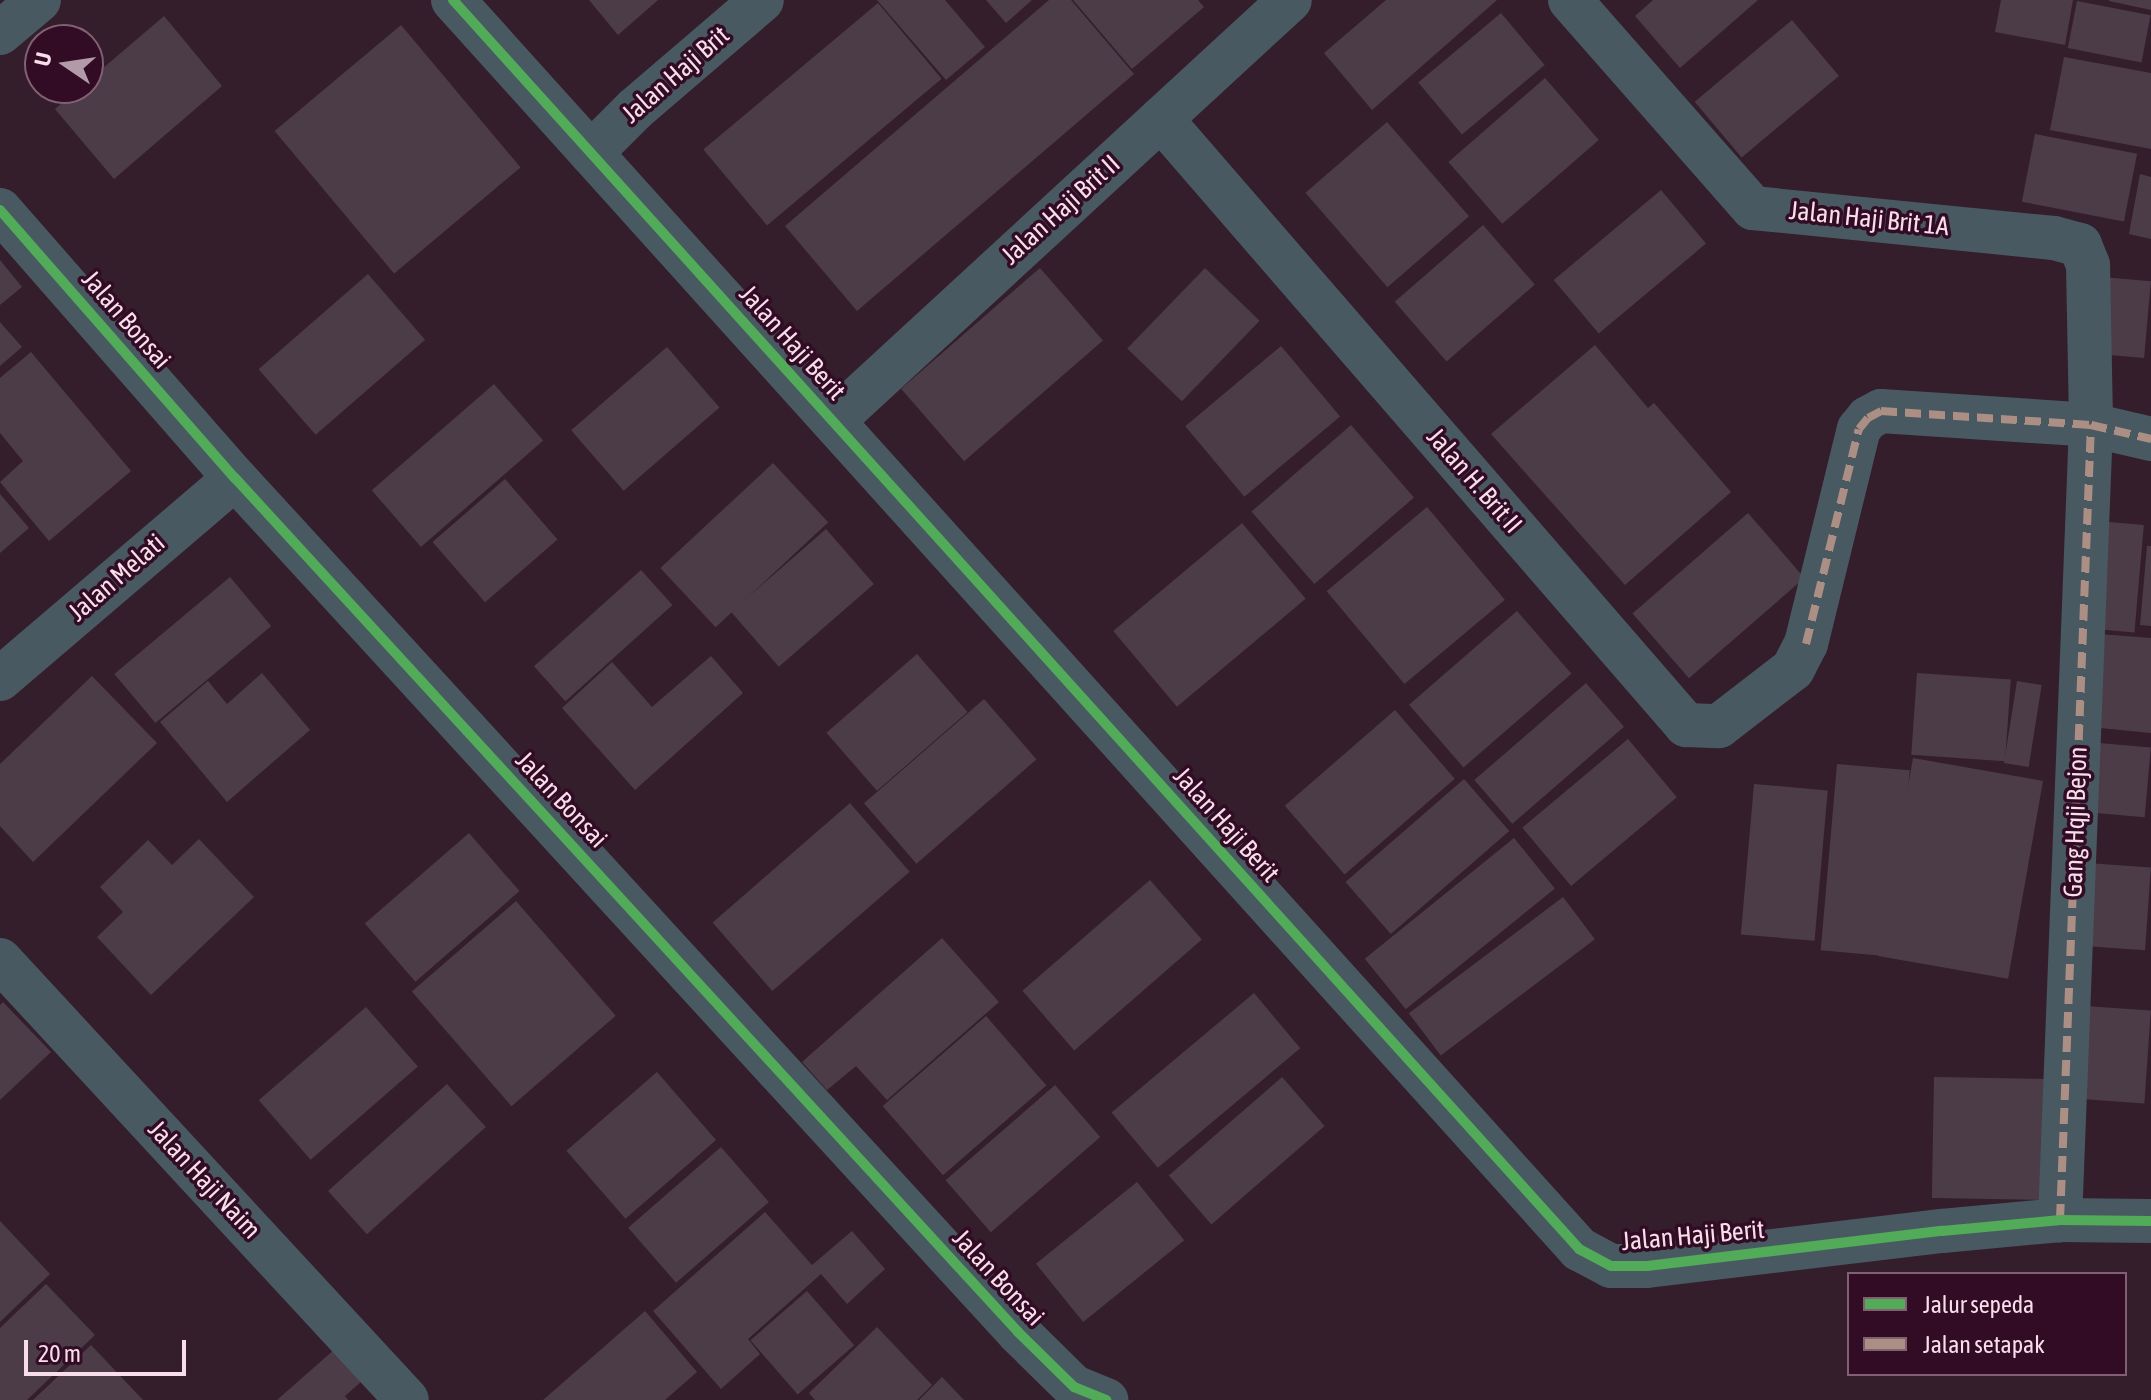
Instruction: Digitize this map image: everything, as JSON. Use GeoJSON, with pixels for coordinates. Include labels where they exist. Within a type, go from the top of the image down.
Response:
{"type":"FeatureCollection","features":[{"type":"Feature","properties":{"kind":"street"},"geometry":{"type":"LineString","coordinates":[[0,33],[39,0]]}},
{"type":"Feature","properties":{"kind":"street","name":"Jalan Haji Berit"},"geometry":{"type":"LineString","coordinates":[[453,0],[1579,1249],[1611,1266],[1647,1266],[2060,1220],[2151,1221]]}},
{"type":"Feature","properties":{"kind":"street","name":"Jalan Haji Brit"},"geometry":{"type":"LineString","coordinates":[[591,153],[635,109],[762,0]]}},
{"type":"Feature","properties":{"kind":"street","name":"Jalan Haji Brit II"},"geometry":{"type":"LineString","coordinates":[[833,421],[1290,0]]}},
{"type":"Feature","properties":{"kind":"street","name":"Jalan Haji Brit 1A"},"geometry":{"type":"LineString","coordinates":[[1570,0],[1753,208],[2054,238],[2080,245],[2088,265],[2091,425]]}},
{"type":"Feature","properties":{"kind":"street","name":"Jalan H. Brit II"},"geometry":{"type":"LineString","coordinates":[[1161,119],[1686,725],[1719,726],[1758,700],[1793,669],[1806,644],[1859,429],[1868,418],[1881,411],[2091,425],[2151,439]]}},
{"type":"Feature","properties":{"kind":"street","name":"Jalan Bonsai"},"geometry":{"type":"LineString","coordinates":[[0,210],[235,478],[1054,1371],[1106,1400]]}},
{"type":"Feature","properties":{"kind":"street","name":"Gang Hqji Bejon"},"geometry":{"type":"LineString","coordinates":[[2060,1220],[2091,425]]}},
{"type":"Feature","properties":{"kind":"street","name":"Jalan Melati"},"geometry":{"type":"LineString","coordinates":[[0,679],[235,478]]}},
{"type":"Feature","properties":{"kind":"street","name":"Jalan Haji Naim"},"geometry":{"type":"LineString","coordinates":[[0,960],[407,1400]]}},
{"type":"Feature","properties":{"kind":"building"},"geometry":{"type":"Polygon","coordinates":[[[589,0],[658,0],[618,35],[589,0]]]}},
{"type":"Feature","properties":{"kind":"building"},"geometry":{"type":"Polygon","coordinates":[[[877,0],[945,0],[985,47],[946,80],[877,0]]]}},
{"type":"Feature","properties":{"kind":"building"},"geometry":{"type":"Polygon","coordinates":[[[986,0],[1032,0],[1006,23],[986,0]]]}},
{"type":"Feature","properties":{"kind":"building"},"geometry":{"type":"Polygon","coordinates":[[[1049,0],[1071,0],[1134,74],[857,311],[785,226],[1049,0]]]}},
{"type":"Feature","properties":{"kind":"building"},"geometry":{"type":"Polygon","coordinates":[[[1073,0],[1198,0],[1204,7],[1132,69],[1073,0]]]}},
{"type":"Feature","properties":{"kind":"building"},"geometry":{"type":"Polygon","coordinates":[[[1386,0],[1497,0],[1372,110],[1324,53],[1386,0]]]}},
{"type":"Feature","properties":{"kind":"building"},"geometry":{"type":"Polygon","coordinates":[[[1653,0],[1758,0],[1680,68],[1635,16],[1653,0]]]}},
{"type":"Feature","properties":{"kind":"building"},"geometry":{"type":"Polygon","coordinates":[[[2001,0],[2073,0],[2065,45],[1995,32],[2001,0]]]}},
{"type":"Feature","properties":{"kind":"building"},"geometry":{"type":"Polygon","coordinates":[[[2151,0],[2151,10],[2109,1],[2151,0]]]}},
{"type":"Feature","properties":{"kind":"building"},"geometry":{"type":"Polygon","coordinates":[[[2077,1],[2151,15],[2141,62],[2068,48],[2077,1]]]}},
{"type":"Feature","properties":{"kind":"building"},"geometry":{"type":"Polygon","coordinates":[[[878,3],[942,79],[767,225],[703,150],[878,3]]]}},
{"type":"Feature","properties":{"kind":"building"},"geometry":{"type":"Polygon","coordinates":[[[1501,13],[1545,65],[1462,135],[1418,82],[1501,13]]]}},
{"type":"Feature","properties":{"kind":"building"},"geometry":{"type":"Polygon","coordinates":[[[164,16],[222,86],[114,179],[55,109],[61,104],[104,104],[104,67],[164,16]]]}},
{"type":"Feature","properties":{"kind":"building"},"geometry":{"type":"Polygon","coordinates":[[[1792,20],[1839,76],[1742,158],[1695,102],[1792,20]]]}},
{"type":"Feature","properties":{"kind":"building"},"geometry":{"type":"Polygon","coordinates":[[[401,25],[521,167],[394,274],[275,131],[401,25]]]}},
{"type":"Feature","properties":{"kind":"building"},"geometry":{"type":"Polygon","coordinates":[[[2064,57],[2151,73],[2151,149],[2050,130],[2064,57]]]}},
{"type":"Feature","properties":{"kind":"building"},"geometry":{"type":"Polygon","coordinates":[[[1545,78],[1599,140],[1502,224],[1448,162],[1545,78]]]}},
{"type":"Feature","properties":{"kind":"building"},"geometry":{"type":"Polygon","coordinates":[[[1387,122],[1469,216],[1387,287],[1305,193],[1387,122]]]}},
{"type":"Feature","properties":{"kind":"building"},"geometry":{"type":"Polygon","coordinates":[[[2035,134],[2137,154],[2124,222],[2022,202],[2035,134]]]}},
{"type":"Feature","properties":{"kind":"building"},"geometry":{"type":"Polygon","coordinates":[[[2140,174],[2151,177],[2151,239],[2129,234],[2140,174]]]}},
{"type":"Feature","properties":{"kind":"building"},"geometry":{"type":"Polygon","coordinates":[[[1661,190],[1706,244],[1599,334],[1554,280],[1661,190]]]}},
{"type":"Feature","properties":{"kind":"building"},"geometry":{"type":"Polygon","coordinates":[[[1483,225],[1535,285],[1447,361],[1395,302],[1483,225]]]}},
{"type":"Feature","properties":{"kind":"building"},"geometry":{"type":"Polygon","coordinates":[[[0,260],[22,287],[0,305],[0,260]]]}},
{"type":"Feature","properties":{"kind":"building"},"geometry":{"type":"Polygon","coordinates":[[[1040,268],[1103,340],[964,461],[901,389],[1040,268]]]}},
{"type":"Feature","properties":{"kind":"building"},"geometry":{"type":"Polygon","coordinates":[[[1205,268],[1260,321],[1182,401],[1127,349],[1205,268]]]}},
{"type":"Feature","properties":{"kind":"building"},"geometry":{"type":"Polygon","coordinates":[[[368,274],[425,340],[316,435],[259,369],[368,274]]]}},
{"type":"Feature","properties":{"kind":"building"},"geometry":{"type":"Polygon","coordinates":[[[2102,277],[2151,281],[2144,358],[2095,354],[2102,277]]]}},
{"type":"Feature","properties":{"kind":"building"},"geometry":{"type":"Polygon","coordinates":[[[0,322],[22,347],[0,366],[0,322]]]}},
{"type":"Feature","properties":{"kind":"building"},"geometry":{"type":"Polygon","coordinates":[[[1595,345],[1648,408],[1654,403],[1731,492],[1625,585],[1491,434],[1595,345]]]}},
{"type":"Feature","properties":{"kind":"building"},"geometry":{"type":"Polygon","coordinates":[[[1281,346],[1340,416],[1244,497],[1185,426],[1281,346]]]}},
{"type":"Feature","properties":{"kind":"building"},"geometry":{"type":"Polygon","coordinates":[[[667,347],[719,407],[624,491],[571,430],[667,347]]]}},
{"type":"Feature","properties":{"kind":"building"},"geometry":{"type":"Polygon","coordinates":[[[31,352],[131,471],[49,541],[0,482],[23,461],[0,433],[0,378],[31,352]]]}},
{"type":"Feature","properties":{"kind":"building"},"geometry":{"type":"Polygon","coordinates":[[[494,384],[543,441],[421,547],[372,490],[494,384]]]}},
{"type":"Feature","properties":{"kind":"building"},"geometry":{"type":"Polygon","coordinates":[[[1351,425],[1414,497],[1314,584],[1251,512],[1351,425]]]}},
{"type":"Feature","properties":{"kind":"building"},"geometry":{"type":"Polygon","coordinates":[[[773,463],[828,522],[716,627],[660,568],[773,463]]]}},
{"type":"Feature","properties":{"kind":"building"},"geometry":{"type":"Polygon","coordinates":[[[505,479],[557,539],[485,602],[433,542],[505,479]]]}},
{"type":"Feature","properties":{"kind":"building"},"geometry":{"type":"Polygon","coordinates":[[[0,494],[29,528],[0,553],[0,494]]]}},
{"type":"Feature","properties":{"kind":"building"},"geometry":{"type":"Polygon","coordinates":[[[1427,507],[1505,600],[1404,684],[1327,591],[1427,507]]]}},
{"type":"Feature","properties":{"kind":"building"},"geometry":{"type":"Polygon","coordinates":[[[1748,513],[1804,578],[1689,678],[1633,613],[1748,513]]]}},
{"type":"Feature","properties":{"kind":"building"},"geometry":{"type":"Polygon","coordinates":[[[2098,521],[2144,525],[2134,633],[2089,629],[2098,521]]]}},
{"type":"Feature","properties":{"kind":"building"},"geometry":{"type":"Polygon","coordinates":[[[1242,523],[1306,599],[1177,707],[1113,631],[1242,523]]]}},
{"type":"Feature","properties":{"kind":"building"},"geometry":{"type":"Polygon","coordinates":[[[826,529],[874,584],[779,667],[731,612],[826,529]]]}},
{"type":"Feature","properties":{"kind":"building"},"geometry":{"type":"Polygon","coordinates":[[[2147,546],[2151,546],[2151,626],[2140,625],[2147,546]]]}},
{"type":"Feature","properties":{"kind":"building"},"geometry":{"type":"Polygon","coordinates":[[[641,570],[672,605],[565,701],[534,666],[641,570]]]}},
{"type":"Feature","properties":{"kind":"building"},"geometry":{"type":"Polygon","coordinates":[[[230,577],[271,626],[155,723],[114,674],[230,577]]]}},
{"type":"Feature","properties":{"kind":"building"},"geometry":{"type":"Polygon","coordinates":[[[1517,611],[1571,674],[1464,767],[1409,705],[1517,611]]]}},
{"type":"Feature","properties":{"kind":"building"},"geometry":{"type":"Polygon","coordinates":[[[2099,634],[2151,638],[2151,733],[2090,727],[2099,634]]]}},
{"type":"Feature","properties":{"kind":"building"},"geometry":{"type":"Polygon","coordinates":[[[917,654],[968,712],[877,791],[826,733],[917,654]]]}},
{"type":"Feature","properties":{"kind":"building"},"geometry":{"type":"Polygon","coordinates":[[[711,656],[743,693],[635,790],[562,708],[612,662],[652,707],[711,656]]]}},
{"type":"Feature","properties":{"kind":"building"},"geometry":{"type":"Polygon","coordinates":[[[262,673],[310,730],[227,802],[160,722],[208,681],[227,704],[262,673]]]}},
{"type":"Feature","properties":{"kind":"building"},"geometry":{"type":"Polygon","coordinates":[[[1917,673],[2011,680],[2005,761],[1911,755],[1917,673]]]}},
{"type":"Feature","properties":{"kind":"building"},"geometry":{"type":"Polygon","coordinates":[[[92,676],[157,743],[33,862],[0,826],[0,764],[92,676]]]}},
{"type":"Feature","properties":{"kind":"building"},"geometry":{"type":"Polygon","coordinates":[[[2017,681],[2042,685],[2029,767],[2004,763],[2017,681]]]}},
{"type":"Feature","properties":{"kind":"building"},"geometry":{"type":"Polygon","coordinates":[[[1586,683],[1624,727],[1512,824],[1474,780],[1586,683]]]}},
{"type":"Feature","properties":{"kind":"building"},"geometry":{"type":"Polygon","coordinates":[[[984,699],[1036,759],[916,864],[864,803],[984,699]]]}},
{"type":"Feature","properties":{"kind":"building"},"geometry":{"type":"Polygon","coordinates":[[[1395,710],[1455,779],[1345,874],[1285,806],[1395,710]]]}},
{"type":"Feature","properties":{"kind":"building"},"geometry":{"type":"Polygon","coordinates":[[[1628,739],[1677,797],[1571,886],[1522,828],[1628,739]]]}},
{"type":"Feature","properties":{"kind":"building"},"geometry":{"type":"Polygon","coordinates":[[[2088,742],[2151,747],[2145,817],[2082,812],[2088,742]]]}},
{"type":"Feature","properties":{"kind":"building"},"geometry":{"type":"Polygon","coordinates":[[[1913,758],[2043,781],[2008,979],[1878,956],[1913,758]]]}},
{"type":"Feature","properties":{"kind":"building"},"geometry":{"type":"Polygon","coordinates":[[[1837,764],[1910,770],[1893,957],[1821,950],[1837,764]]]}},
{"type":"Feature","properties":{"kind":"building"},"geometry":{"type":"Polygon","coordinates":[[[1464,779],[1509,831],[1391,934],[1346,882],[1464,779]]]}},
{"type":"Feature","properties":{"kind":"building"},"geometry":{"type":"Polygon","coordinates":[[[1754,784],[1828,790],[1815,941],[1741,934],[1754,784]]]}},
{"type":"Feature","properties":{"kind":"building"},"geometry":{"type":"Polygon","coordinates":[[[850,803],[910,872],[772,991],[713,922],[850,803]]]}},
{"type":"Feature","properties":{"kind":"building"},"geometry":{"type":"Polygon","coordinates":[[[469,833],[520,891],[415,982],[365,924],[469,833]]]}},
{"type":"Feature","properties":{"kind":"building"},"geometry":{"type":"Polygon","coordinates":[[[1514,838],[1555,889],[1406,1009],[1365,959],[1514,838]]]}},
{"type":"Feature","properties":{"kind":"building"},"geometry":{"type":"Polygon","coordinates":[[[199,839],[254,897],[151,995],[97,937],[123,912],[100,887],[148,840],[172,865],[199,839]]]}},
{"type":"Feature","properties":{"kind":"building"},"geometry":{"type":"Polygon","coordinates":[[[2087,863],[2151,867],[2145,950],[2081,946],[2087,863]]]}},
{"type":"Feature","properties":{"kind":"building"},"geometry":{"type":"Polygon","coordinates":[[[1150,880],[1202,940],[1074,1050],[1022,991],[1150,880]]]}},
{"type":"Feature","properties":{"kind":"building"},"geometry":{"type":"Polygon","coordinates":[[[1563,897],[1595,939],[1441,1055],[1409,1013],[1563,897]]]}},
{"type":"Feature","properties":{"kind":"building"},"geometry":{"type":"Polygon","coordinates":[[[516,901],[616,1016],[512,1106],[412,992],[516,901]]]}},
{"type":"Feature","properties":{"kind":"building"},"geometry":{"type":"Polygon","coordinates":[[[942,938],[999,1002],[887,1100],[856,1066],[827,1090],[802,1062],[942,938]]]}},
{"type":"Feature","properties":{"kind":"building"},"geometry":{"type":"Polygon","coordinates":[[[1254,993],[1300,1048],[1158,1168],[1112,1113],[1254,993]]]}},
{"type":"Feature","properties":{"kind":"building"},"geometry":{"type":"Polygon","coordinates":[[[3,1002],[51,1052],[0,1100],[0,1005],[3,1002]]]}},
{"type":"Feature","properties":{"kind":"building"},"geometry":{"type":"Polygon","coordinates":[[[2085,1006],[2151,1011],[2144,1103],[2079,1099],[2085,1006]]]}},
{"type":"Feature","properties":{"kind":"building"},"geometry":{"type":"Polygon","coordinates":[[[366,1007],[418,1067],[311,1160],[259,1100],[366,1007]]]}},
{"type":"Feature","properties":{"kind":"building"},"geometry":{"type":"Polygon","coordinates":[[[986,1016],[1046,1085],[943,1175],[883,1106],[986,1016]]]}},
{"type":"Feature","properties":{"kind":"building"},"geometry":{"type":"Polygon","coordinates":[[[657,1072],[716,1140],[625,1219],[566,1151],[657,1072]]]}},
{"type":"Feature","properties":{"kind":"building"},"geometry":{"type":"Polygon","coordinates":[[[1282,1077],[1325,1126],[1211,1224],[1169,1175],[1282,1077]]]}},
{"type":"Feature","properties":{"kind":"building"},"geometry":{"type":"Polygon","coordinates":[[[1934,1077],[2050,1079],[2048,1200],[1932,1198],[1934,1077]]]}},
{"type":"Feature","properties":{"kind":"building"},"geometry":{"type":"Polygon","coordinates":[[[447,1084],[486,1127],[367,1234],[328,1191],[447,1084]]]}},
{"type":"Feature","properties":{"kind":"building"},"geometry":{"type":"Polygon","coordinates":[[[1055,1085],[1100,1137],[991,1232],[946,1180],[1055,1085]]]}},
{"type":"Feature","properties":{"kind":"building"},"geometry":{"type":"Polygon","coordinates":[[[721,1147],[769,1202],[676,1283],[628,1228],[721,1147]]]}},
{"type":"Feature","properties":{"kind":"building"},"geometry":{"type":"Polygon","coordinates":[[[1137,1182],[1184,1240],[1083,1322],[1036,1264],[1137,1182]]]}},
{"type":"Feature","properties":{"kind":"building"},"geometry":{"type":"Polygon","coordinates":[[[765,1212],[812,1265],[852,1231],[885,1269],[847,1304],[821,1274],[748,1339],[760,1354],[721,1389],[653,1311],[765,1212]]]}},
{"type":"Feature","properties":{"kind":"building"},"geometry":{"type":"Polygon","coordinates":[[[0,1221],[50,1274],[0,1322],[0,1221]]]}},
{"type":"Feature","properties":{"kind":"building"},"geometry":{"type":"Polygon","coordinates":[[[46,1284],[95,1335],[27,1400],[0,1400],[0,1328],[46,1284]]]}},
{"type":"Feature","properties":{"kind":"building"},"geometry":{"type":"Polygon","coordinates":[[[807,1291],[854,1345],[798,1395],[750,1340],[807,1291]]]}},
{"type":"Feature","properties":{"kind":"building"},"geometry":{"type":"Polygon","coordinates":[[[645,1311],[697,1372],[665,1400],[543,1400],[645,1311]]]}},
{"type":"Feature","properties":{"kind":"building"},"geometry":{"type":"Polygon","coordinates":[[[877,1327],[932,1385],[917,1400],[815,1400],[809,1393],[877,1327]]]}},
{"type":"Feature","properties":{"kind":"building"},"geometry":{"type":"Polygon","coordinates":[[[344,1341],[371,1373],[345,1396],[348,1400],[277,1400],[344,1341]]]}},
{"type":"Feature","properties":{"kind":"building"},"geometry":{"type":"Polygon","coordinates":[[[91,1345],[143,1400],[33,1400],[91,1345]]]}},
{"type":"Feature","properties":{"kind":"building"},"geometry":{"type":"Polygon","coordinates":[[[942,1377],[964,1400],[919,1400],[942,1377]]]}},
{"type":"Feature","properties":{"kind":"marked path"},"geometry":{"type":"LineString","coordinates":[[1806,644],[1859,429],[1868,418],[1881,411],[2091,425],[2151,439]]}},
{"type":"Feature","properties":{"kind":"marked path"},"geometry":{"type":"LineString","coordinates":[[2060,1220],[2091,425]]}},
{"type":"Feature","properties":{"kind":"cycle path"},"geometry":{"type":"LineString","coordinates":[[453,0],[1579,1249],[1611,1266],[1647,1266],[2060,1220],[2151,1221]]}},
{"type":"Feature","properties":{"kind":"cycle path"},"geometry":{"type":"LineString","coordinates":[[0,210],[235,478],[1018,1332],[1074,1387],[1106,1400]]}}]}
